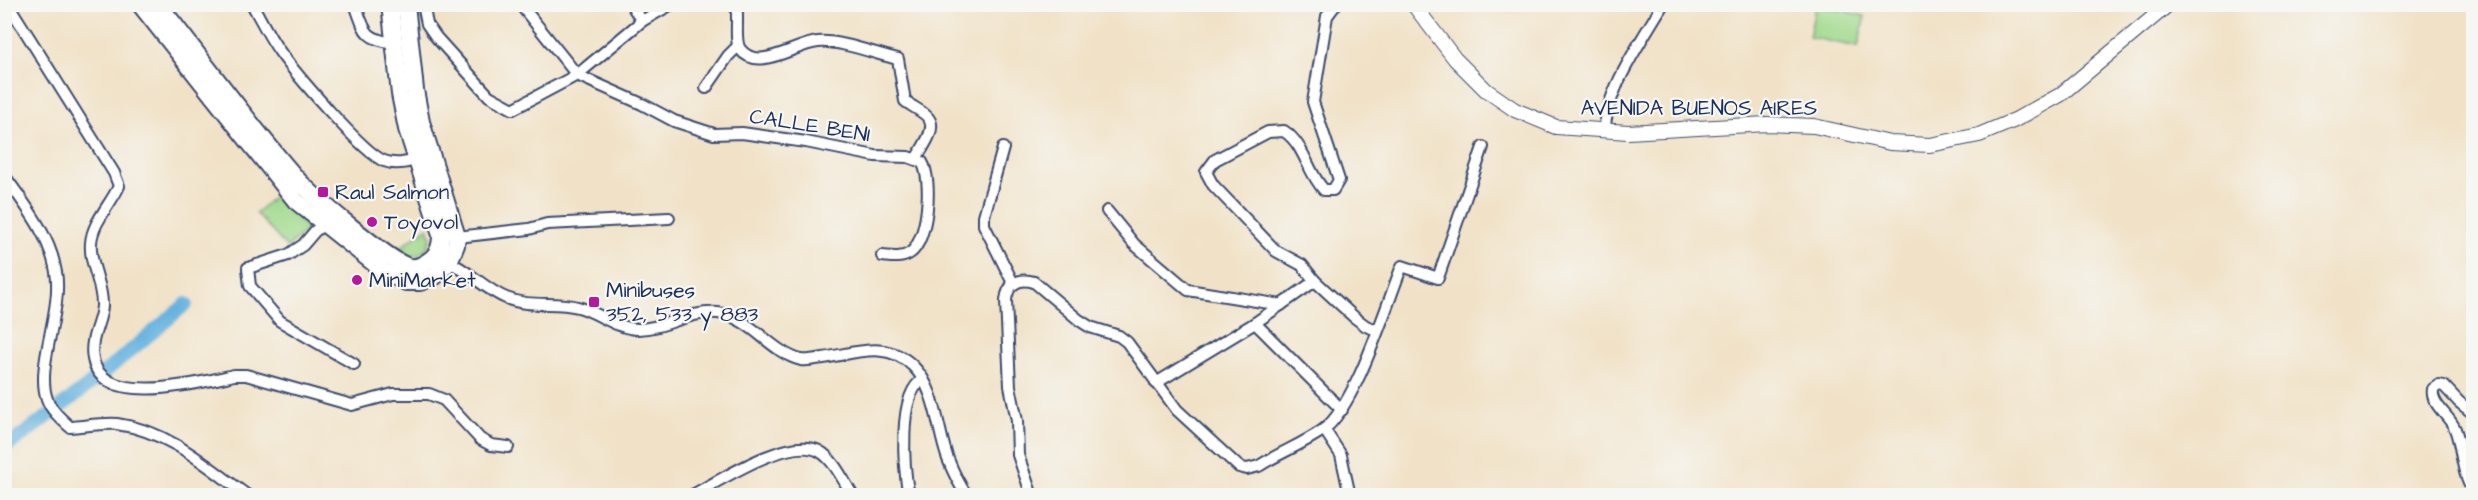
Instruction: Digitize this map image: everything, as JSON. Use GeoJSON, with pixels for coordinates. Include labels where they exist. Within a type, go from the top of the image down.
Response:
{"type":"FeatureCollection","features":[{"type":"Feature","properties":{"kind":"main road"},"geometry":{"type":"LineString","coordinates":[[140,4],[296,201],[330,219]]}},
{"type":"Feature","properties":{"kind":"main road"},"geometry":{"type":"LineString","coordinates":[[159,4],[330,219],[385,272],[406,282],[420,282],[428,279],[442,259],[453,254],[457,237],[423,158],[400,94],[401,42],[406,4]]}},
{"type":"Feature","properties":{"kind":"main road"},"geometry":{"type":"LineString","coordinates":[[390,4],[401,42]]}},
{"type":"Feature","properties":{"kind":"main road"},"geometry":{"type":"LineString","coordinates":[[423,158],[441,235],[442,259]]}},
{"type":"Feature","properties":{"kind":"street"},"geometry":{"type":"LineString","coordinates":[[8,4],[114,173],[119,186],[90,241],[102,307],[93,345],[96,368],[106,379],[117,386],[159,388],[246,375],[352,405],[393,394],[429,394],[444,400],[480,440],[491,445],[508,447]]}},
{"type":"Feature","properties":{"kind":"street"},"geometry":{"type":"LineString","coordinates":[[252,4],[280,52],[362,143],[381,160],[388,162],[398,164],[423,158]]}},
{"type":"Feature","properties":{"kind":"street"},"geometry":{"type":"LineString","coordinates":[[356,4],[370,36],[375,40],[401,42]]}},
{"type":"Feature","properties":{"kind":"street"},"geometry":{"type":"LineString","coordinates":[[423,4],[427,24],[436,37],[489,96],[513,109],[577,75],[642,21],[672,4]]}},
{"type":"Feature","properties":{"kind":"street"},"geometry":{"type":"LineString","coordinates":[[520,4],[577,75]]}},
{"type":"Feature","properties":{"kind":"street"},"geometry":{"type":"LineString","coordinates":[[631,4],[642,21]]}},
{"type":"Feature","properties":{"kind":"street"},"geometry":{"type":"LineString","coordinates":[[736,4],[738,46],[746,55],[753,58],[771,57],[818,42],[898,59],[902,92],[906,101],[928,117],[931,124],[930,134],[916,159],[925,166],[928,190],[926,212],[918,245],[910,254],[901,257],[882,256]]}},
{"type":"Feature","properties":{"kind":"street"},"geometry":{"type":"LineString","coordinates":[[1336,4],[1327,16],[1313,102],[1339,180],[1334,190],[1324,190],[1317,182],[1299,146],[1284,131],[1268,132],[1215,160],[1206,172],[1213,185],[1276,251],[1302,265],[1315,281],[1366,326],[1377,330]]}},
{"type":"Feature","properties":{"kind":"street","name":"AVENIDA BUENOS AIRES"},"geometry":{"type":"LineString","coordinates":[[1413,4],[1455,59],[1486,90],[1515,110],[1556,127],[1628,132],[1767,124],[1814,126],[1890,142],[1930,145],[1956,141],[2015,120],[2060,95],[2169,4]]}},
{"type":"Feature","properties":{"kind":"street"},"geometry":{"type":"LineString","coordinates":[[1605,131],[1609,107],[1622,78],[1663,4]]}},
{"type":"Feature","properties":{"kind":"street"},"geometry":{"type":"LineString","coordinates":[[706,88],[728,56],[738,46]]}},
{"type":"Feature","properties":{"kind":"street","name":"CALLE BENI"},"geometry":{"type":"LineString","coordinates":[[577,75],[674,121],[714,134],[742,134],[806,142],[875,156],[916,159]]}},
{"type":"Feature","properties":{"kind":"street"},"geometry":{"type":"LineString","coordinates":[[1032,495],[1018,455],[1017,421],[1010,386],[1006,301],[1007,291],[1013,283],[1026,279],[1034,282],[1090,327],[1119,336],[1126,342],[1177,410],[1239,467],[1247,469],[1259,466],[1324,429],[1342,410],[1354,387],[1402,266],[1438,278],[1483,147]]}},
{"type":"Feature","properties":{"kind":"street"},"geometry":{"type":"LineString","coordinates":[[1003,148],[984,216],[984,225],[1013,283]]}},
{"type":"Feature","properties":{"kind":"street"},"geometry":{"type":"LineString","coordinates":[[4,175],[39,226],[54,262],[58,290],[45,369],[47,398],[52,408],[70,427],[115,424],[140,429],[165,439],[194,454],[248,495]]}},
{"type":"Feature","properties":{"kind":"street"},"geometry":{"type":"LineString","coordinates":[[1107,211],[1134,244],[1188,291],[1281,305]]}},
{"type":"Feature","properties":{"kind":"street"},"geometry":{"type":"LineString","coordinates":[[457,237],[530,229],[548,224],[669,218]]}},
{"type":"Feature","properties":{"kind":"street"},"geometry":{"type":"LineString","coordinates":[[330,219],[288,255],[248,268],[250,286],[280,321],[354,364]]}},
{"type":"Feature","properties":{"kind":"street"},"geometry":{"type":"LineString","coordinates":[[442,259],[505,298],[528,305],[579,308],[627,328],[652,327],[704,314],[718,313],[730,316],[755,330],[789,355],[802,360],[873,351],[892,351],[915,368],[923,380],[931,397],[948,459],[966,495]]}},
{"type":"Feature","properties":{"kind":"street"},"geometry":{"type":"LineString","coordinates":[[1156,383],[1255,323],[1315,281]]}},
{"type":"Feature","properties":{"kind":"street"},"geometry":{"type":"LineString","coordinates":[[1255,323],[1342,410]]}},
{"type":"Feature","properties":{"kind":"street"},"geometry":{"type":"LineString","coordinates":[[909,495],[905,477],[906,420],[912,392],[923,380]]}},
{"type":"Feature","properties":{"kind":"street"},"geometry":{"type":"LineString","coordinates":[[2474,414],[2458,402],[2444,386],[2439,385],[2433,389],[2432,395],[2436,403],[2448,416],[2455,429],[2466,477],[2474,492]]}},
{"type":"Feature","properties":{"kind":"street"},"geometry":{"type":"LineString","coordinates":[[1324,429],[1341,455],[1350,495]]}},
{"type":"Feature","properties":{"kind":"street"},"geometry":{"type":"LineString","coordinates":[[691,495],[770,454],[794,449],[818,450],[823,453],[853,495]]}},
{"type":"Feature","properties":{"kind":"green space"},"geometry":{"type":"Polygon","coordinates":[[[1816,5],[1865,16],[1858,47],[1809,37],[1816,5]]]}},
{"type":"Feature","properties":{"kind":"green space"},"geometry":{"type":"Polygon","coordinates":[[[277,194],[308,229],[287,248],[256,213],[277,194]]]}},
{"type":"Feature","properties":{"kind":"green space"},"geometry":{"type":"Polygon","coordinates":[[[428,227],[431,237],[423,252],[408,257],[398,249],[428,227]]]}},
{"type":"Feature","properties":{"kind":"waterway"},"geometry":{"type":"LineString","coordinates":[[4,448],[74,396],[186,304]]}},
{"type":"Feature","properties":{"kind":"place","name":"Raul Salmon"},"geometry":{"type":"Point","coordinates":[323,192]}},
{"type":"Feature","properties":{"kind":"place","name":"Toyovol"},"geometry":{"type":"Point","coordinates":[372,222]}},
{"type":"Feature","properties":{"kind":"place","name":"MiniMarket"},"geometry":{"type":"Point","coordinates":[357,280]}},
{"type":"Feature","properties":{"kind":"place","name":"Minibuses 352, 533 y 883"},"geometry":{"type":"Point","coordinates":[594,302]}}]}
